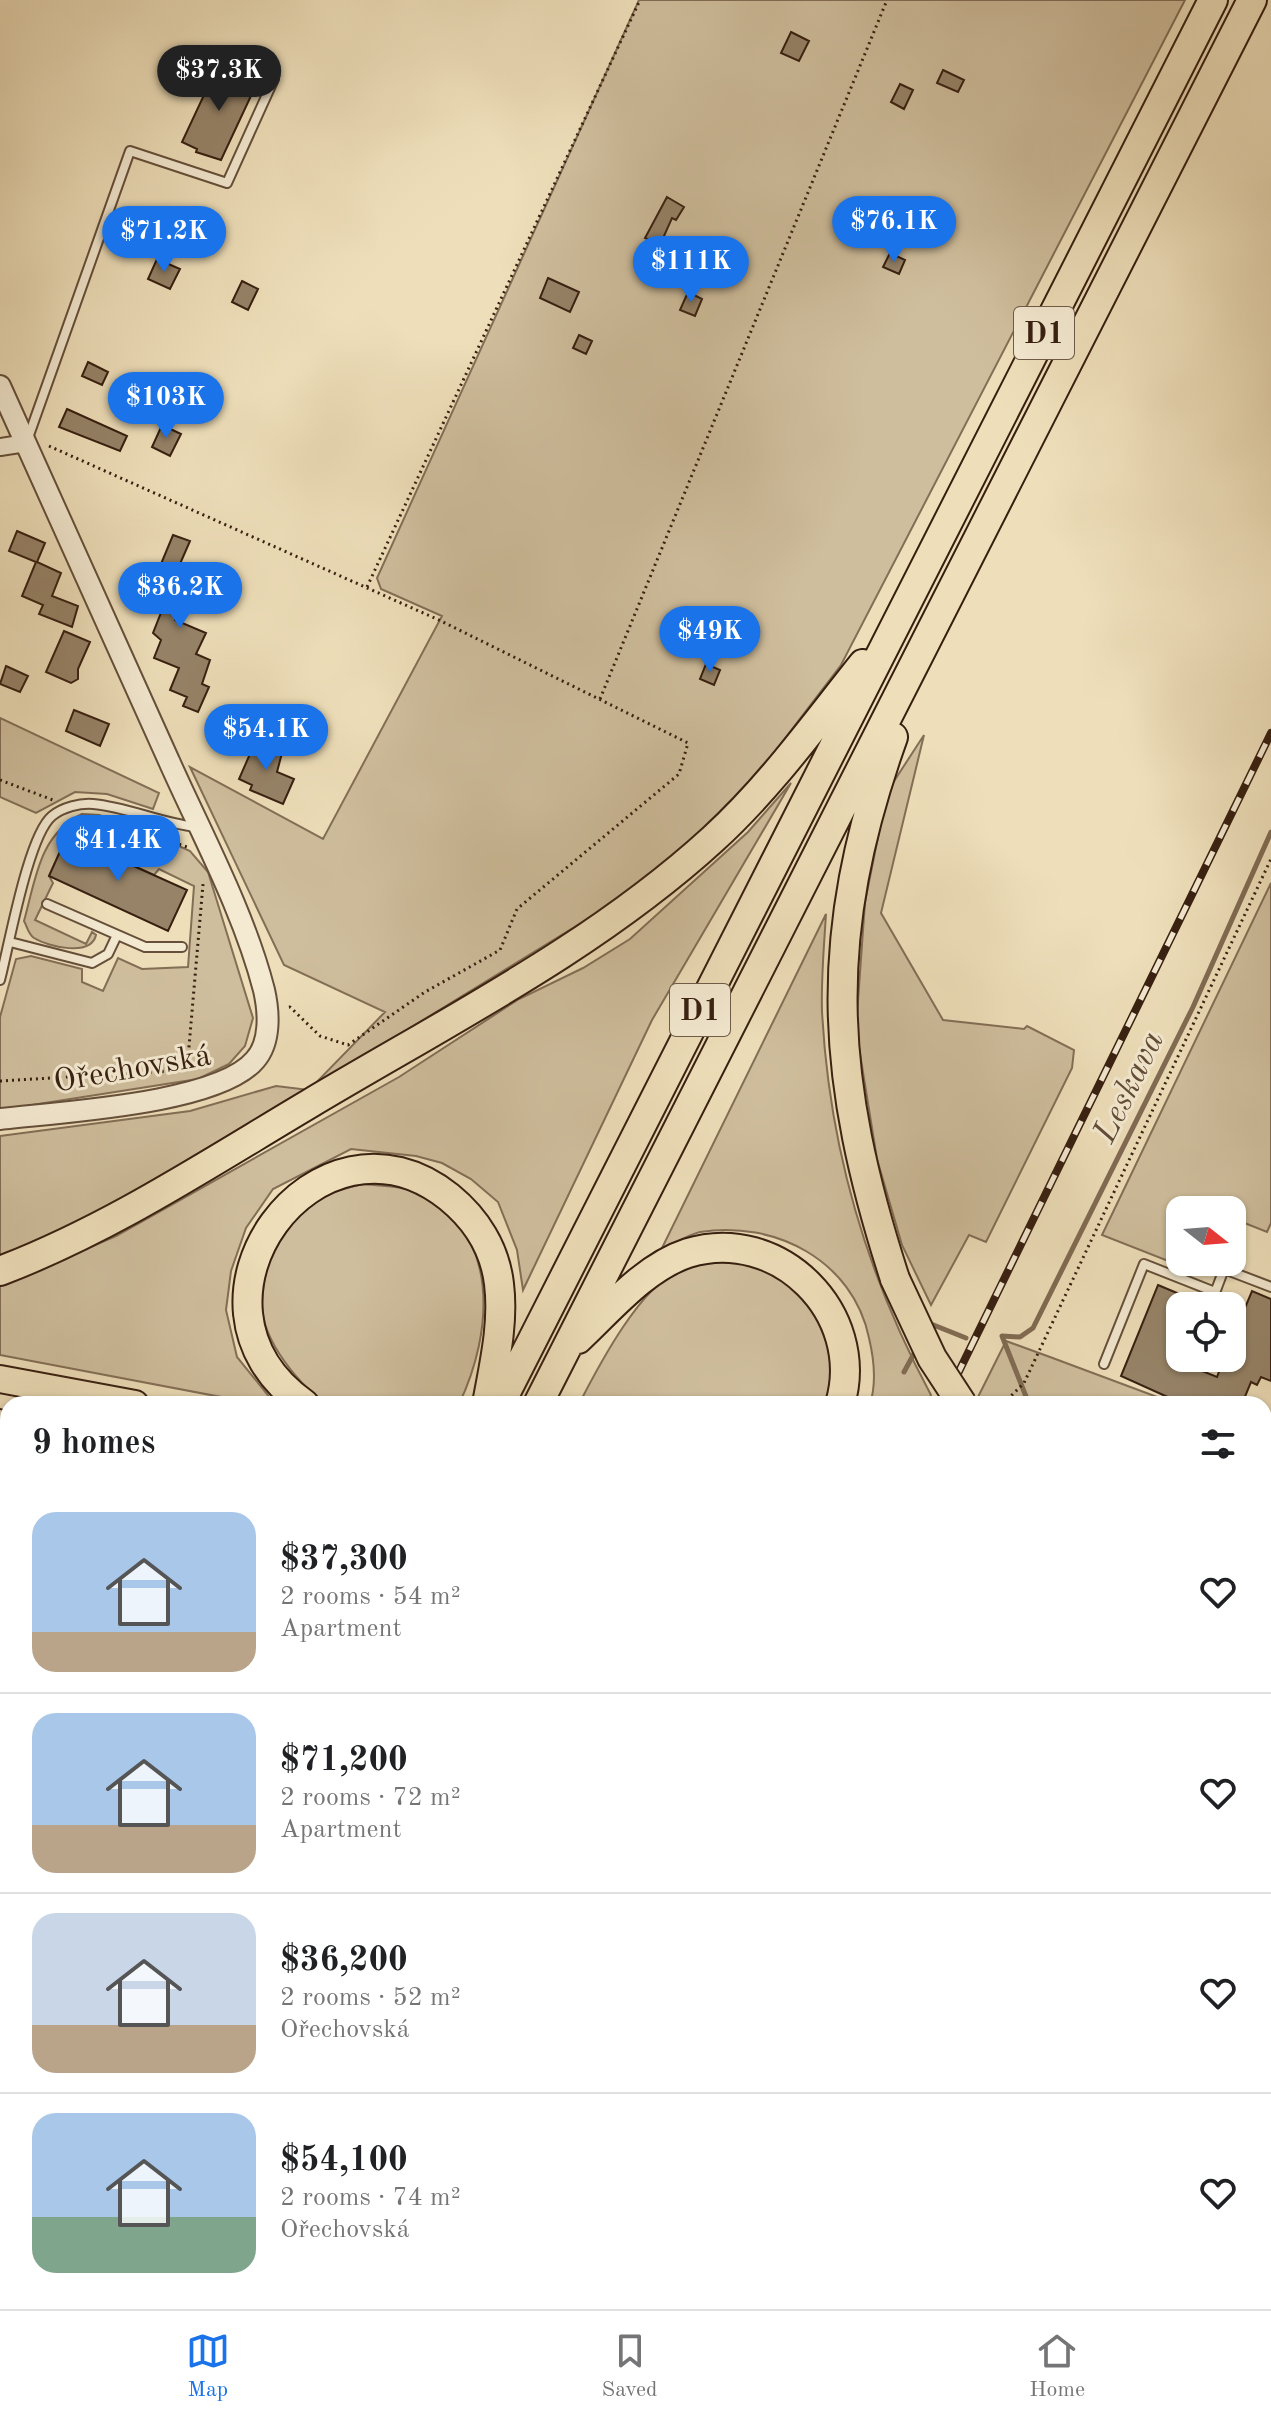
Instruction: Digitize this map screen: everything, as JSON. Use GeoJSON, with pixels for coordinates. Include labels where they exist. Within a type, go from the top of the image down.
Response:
{"type":"FeatureCollection","features":[{"type":"Feature","properties":{"kind":"highway","name":"D1"},"geometry":{"type":"LineString","coordinates":[[504,1396],[1213,0]]}},
{"type":"Feature","properties":{"kind":"highway","name":"D1"},"geometry":{"type":"LineString","coordinates":[[542,1396],[1252,0]]}},
{"type":"Feature","properties":{"kind":"highway"},"geometry":{"type":"LineString","coordinates":[[0,1271],[76,1238],[152,1197],[512,983],[638,901],[714,838],[762,789],[901,616]]}},
{"type":"Feature","properties":{"kind":"highway"},"geometry":{"type":"LineString","coordinates":[[932,630],[886,758],[851,889],[843,964],[842,1049],[863,1175],[895,1279],[932,1358],[957,1396]]}},
{"type":"Feature","properties":{"kind":"highway"},"geometry":{"type":"LineString","coordinates":[[293,1396],[266,1366],[253,1337],[247,1291],[252,1262],[277,1216],[304,1192],[338,1176],[374,1171],[411,1177],[444,1193],[470,1217],[488,1246],[495,1261],[501,1301],[488,1396]]}},
{"type":"Feature","properties":{"kind":"highway"},"geometry":{"type":"LineString","coordinates":[[565,1350],[665,1263],[703,1250],[749,1251],[779,1261],[799,1274],[826,1304],[844,1355],[845,1380],[842,1396]]}},
{"type":"Feature","properties":{"kind":"highway"},"geometry":{"type":"LineString","coordinates":[[0,1379],[92,1396]]}},
{"type":"Feature","properties":{"kind":"street","name":"Ořechovská"},"geometry":{"type":"LineString","coordinates":[[0,386],[198,827],[254,961],[267,1012],[267,1033],[259,1055],[225,1083],[182,1094],[0,1119]]}},
{"type":"Feature","properties":{"kind":"street"},"geometry":{"type":"LineString","coordinates":[[0,447],[26,443]]}},
{"type":"Feature","properties":{"kind":"lane"},"geometry":{"type":"LineString","coordinates":[[26,443],[60,357],[130,151],[227,183],[274,79]]}},
{"type":"Feature","properties":{"kind":"lane"},"geometry":{"type":"LineString","coordinates":[[0,980],[36,839],[52,816],[76,805],[90,804],[164,823],[198,827]]}},
{"type":"Feature","properties":{"kind":"lane"},"geometry":{"type":"LineString","coordinates":[[47,904],[145,947],[182,947]]}},
{"type":"Feature","properties":{"kind":"lane"},"geometry":{"type":"LineString","coordinates":[[10,942],[92,963],[108,954],[117,935]]}},
{"type":"Feature","properties":{"kind":"lane"},"geometry":{"type":"LineString","coordinates":[[1104,1364],[1144,1264],[1215,1292],[1224,1269],[1271,1287]]}},
{"type":"Feature","properties":{"kind":"path"},"geometry":{"type":"LineString","coordinates":[[367,587],[640,0]]}},
{"type":"Feature","properties":{"kind":"path"},"geometry":{"type":"LineString","coordinates":[[599,701],[887,0]]}},
{"type":"Feature","properties":{"kind":"path"},"geometry":{"type":"LineString","coordinates":[[26,443],[50,447],[367,587],[688,743],[679,774],[517,909],[506,928],[500,950],[425,992],[348,1045],[320,1036],[290,1007],[267,1012]]}},
{"type":"Feature","properties":{"kind":"path"},"geometry":{"type":"LineString","coordinates":[[0,780],[53,800]]}},
{"type":"Feature","properties":{"kind":"path"},"geometry":{"type":"LineString","coordinates":[[1011,1396],[1024,1383],[1271,859]]}},
{"type":"Feature","properties":{"kind":"path"},"geometry":{"type":"LineString","coordinates":[[0,1081],[182,1070]]}},
{"type":"Feature","properties":{"kind":"shaded area"},"geometry":{"type":"Polygon","coordinates":[[[639,0],[1185,0],[841,665],[744,792],[638,888],[145,1191],[0,1259],[0,1136],[190,1111],[276,1086],[309,1090],[385,1012],[284,965],[190,767],[323,839],[442,616],[381,589],[377,578],[639,0]]]}},
{"type":"Feature","properties":{"kind":"shaded area"},"geometry":{"type":"Polygon","coordinates":[[[0,718],[159,793],[153,809],[107,794],[75,792],[36,813],[0,797],[0,718]]]}},
{"type":"Feature","properties":{"kind":"shaded area"},"geometry":{"type":"Polygon","coordinates":[[[924,735],[881,913],[943,1020],[1024,1029],[1027,1026],[1074,1050],[1072,1068],[986,1242],[969,1235],[931,1305],[902,1245],[877,1159],[856,1029],[865,902],[887,792],[924,735]]]}},
{"type":"Feature","properties":{"kind":"shaded area"},"geometry":{"type":"Polygon","coordinates":[[[791,783],[652,1020],[523,1290],[517,1250],[498,1202],[471,1179],[442,1163],[416,1156],[351,1149],[273,1189],[246,1228],[231,1271],[226,1310],[237,1357],[269,1396],[216,1396],[0,1355],[0,1286],[116,1236],[399,1077],[519,999],[583,968],[630,939],[748,832],[791,783]]]}},
{"type":"Feature","properties":{"kind":"shaded area"},"geometry":{"type":"Polygon","coordinates":[[[82,814],[99,815],[144,830],[190,851],[208,872],[253,1018],[245,1046],[229,1064],[198,1079],[0,1110],[0,1017],[16,959],[31,956],[82,969],[82,982],[103,991],[118,958],[142,969],[188,967],[194,886],[159,869],[154,875],[67,836],[49,876],[53,883],[35,920],[86,944],[92,932],[96,935],[93,942],[86,946],[69,948],[49,944],[30,934],[24,921],[41,859],[56,834],[82,814]]]}},
{"type":"Feature","properties":{"kind":"shaded area"},"geometry":{"type":"Polygon","coordinates":[[[1271,883],[1271,1223],[1267,1232],[1246,1224],[1246,1196],[1166,1196],[1166,1260],[1102,1235],[1271,883]]]}},
{"type":"Feature","properties":{"kind":"shaded area"},"geometry":{"type":"Polygon","coordinates":[[[826,914],[822,1011],[833,1111],[843,1160],[870,1257],[908,1350],[931,1395],[872,1396],[873,1362],[860,1311],[846,1287],[828,1267],[806,1251],[782,1240],[728,1230],[695,1233],[661,1250],[826,914]]]}},
{"type":"Feature","properties":{"kind":"shaded area"},"geometry":{"type":"Polygon","coordinates":[[[362,1184],[410,1190],[445,1210],[464,1232],[477,1258],[483,1286],[483,1316],[479,1346],[462,1396],[317,1396],[285,1362],[268,1333],[264,1319],[262,1305],[267,1267],[284,1225],[302,1208],[331,1193],[362,1184]]]}},
{"type":"Feature","properties":{"kind":"shaded area"},"geometry":{"type":"Polygon","coordinates":[[[734,1259],[785,1271],[835,1339],[832,1396],[583,1396],[623,1326],[653,1289],[669,1276],[697,1264],[734,1259]]]}},
{"type":"Feature","properties":{"kind":"shaded area"},"geometry":{"type":"Polygon","coordinates":[[[1006,1341],[1154,1396],[978,1396],[1006,1341]]]}},
{"type":"Feature","properties":{"kind":"building"},"geometry":{"type":"Polygon","coordinates":[[[791,32],[809,41],[799,61],[781,53],[791,32]]]}},
{"type":"Feature","properties":{"kind":"building"},"geometry":{"type":"Polygon","coordinates":[[[218,65],[257,83],[221,160],[196,152],[197,149],[182,142],[218,65]]]}},
{"type":"Feature","properties":{"kind":"building"},"geometry":{"type":"Polygon","coordinates":[[[943,70],[964,80],[958,92],[937,83],[943,70]]]}},
{"type":"Feature","properties":{"kind":"building"},"geometry":{"type":"Polygon","coordinates":[[[900,84],[913,90],[904,109],[891,102],[900,84]]]}},
{"type":"Feature","properties":{"kind":"building"},"geometry":{"type":"Polygon","coordinates":[[[667,197],[684,207],[676,220],[672,218],[660,245],[645,238],[667,197]]]}},
{"type":"Feature","properties":{"kind":"building"},"geometry":{"type":"Polygon","coordinates":[[[890,253],[905,260],[899,274],[883,267],[890,253]]]}},
{"type":"Feature","properties":{"kind":"building"},"geometry":{"type":"Polygon","coordinates":[[[157,259],[180,269],[170,289],[148,279],[157,259]]]}},
{"type":"Feature","properties":{"kind":"building"},"geometry":{"type":"Polygon","coordinates":[[[548,278],[579,292],[570,312],[540,298],[548,278]]]}},
{"type":"Feature","properties":{"kind":"building"},"geometry":{"type":"Polygon","coordinates":[[[242,281],[258,289],[248,310],[232,302],[242,281]]]}},
{"type":"Feature","properties":{"kind":"building"},"geometry":{"type":"Polygon","coordinates":[[[688,292],[702,299],[695,316],[680,310],[688,292]]]}},
{"type":"Feature","properties":{"kind":"building"},"geometry":{"type":"Polygon","coordinates":[[[579,335],[592,341],[586,354],[573,348],[579,335]]]}},
{"type":"Feature","properties":{"kind":"building"},"geometry":{"type":"Polygon","coordinates":[[[88,362],[108,372],[102,385],[82,376],[88,362]]]}},
{"type":"Feature","properties":{"kind":"building"},"geometry":{"type":"Polygon","coordinates":[[[184,377],[209,389],[200,408],[175,396],[184,377]]]}},
{"type":"Feature","properties":{"kind":"building"},"geometry":{"type":"Polygon","coordinates":[[[67,409],[127,436],[120,451],[59,427],[67,409]]]}},
{"type":"Feature","properties":{"kind":"building"},"geometry":{"type":"Polygon","coordinates":[[[162,425],[181,434],[170,456],[152,447],[162,425]]]}},
{"type":"Feature","properties":{"kind":"building"},"geometry":{"type":"Polygon","coordinates":[[[17,531],[45,543],[37,562],[61,573],[52,596],[78,606],[72,627],[39,614],[43,605],[22,596],[36,562],[9,551],[17,531]]]}},
{"type":"Feature","properties":{"kind":"building"},"geometry":{"type":"Polygon","coordinates":[[[173,535],[190,541],[176,573],[192,580],[175,620],[206,633],[196,654],[210,660],[202,684],[209,687],[198,712],[183,706],[187,697],[170,690],[179,668],[154,658],[161,640],[153,633],[168,595],[151,588],[173,535]]]}},
{"type":"Feature","properties":{"kind":"building"},"geometry":{"type":"Polygon","coordinates":[[[678,620],[692,625],[686,640],[673,634],[678,620]]]}},
{"type":"Feature","properties":{"kind":"building"},"geometry":{"type":"Polygon","coordinates":[[[64,631],[90,642],[78,669],[78,679],[71,683],[46,672],[64,631]]]}},
{"type":"Feature","properties":{"kind":"building"},"geometry":{"type":"Polygon","coordinates":[[[706,664],[720,670],[714,685],[700,679],[706,664]]]}},
{"type":"Feature","properties":{"kind":"building"},"geometry":{"type":"Polygon","coordinates":[[[6,666],[28,676],[20,692],[0,684],[6,666]]]}},
{"type":"Feature","properties":{"kind":"building"},"geometry":{"type":"Polygon","coordinates":[[[74,710],[109,724],[100,746],[66,731],[74,710]]]}},
{"type":"Feature","properties":{"kind":"building"},"geometry":{"type":"Polygon","coordinates":[[[257,738],[283,749],[277,772],[294,779],[283,804],[250,790],[252,785],[239,779],[257,738]]]}},
{"type":"Feature","properties":{"kind":"building"},"geometry":{"type":"Polygon","coordinates":[[[67,836],[187,890],[168,931],[49,876],[67,836]]]}},
{"type":"Feature","properties":{"kind":"building"},"geometry":{"type":"Polygon","coordinates":[[[1158,1285],[1175,1292],[1166,1292],[1166,1372],[1204,1372],[1217,1377],[1219,1372],[1246,1372],[1246,1305],[1252,1291],[1271,1299],[1271,1381],[1261,1377],[1257,1385],[1251,1382],[1245,1396],[1165,1396],[1121,1376],[1158,1285]]]}},
{"type":"Feature","properties":{"kind":"waterway","name":"Leskava"},"geometry":{"type":"LineString","coordinates":[[1026,1396],[1002,1336],[1020,1337],[1033,1328],[1193,1007],[1271,832]]}},
{"type":"Feature","properties":{"kind":"waterway","name":"Leskava"},"geometry":{"type":"LineString","coordinates":[[928,1329],[931,1324],[966,1338]]}},
{"type":"Feature","properties":{"kind":"waterway","name":"Leskava"},"geometry":{"type":"LineString","coordinates":[[904,1372],[917,1348]]}},
{"type":"Feature","properties":{"kind":"railway"},"geometry":{"type":"LineString","coordinates":[[947,1396],[1271,733]]}}]}
